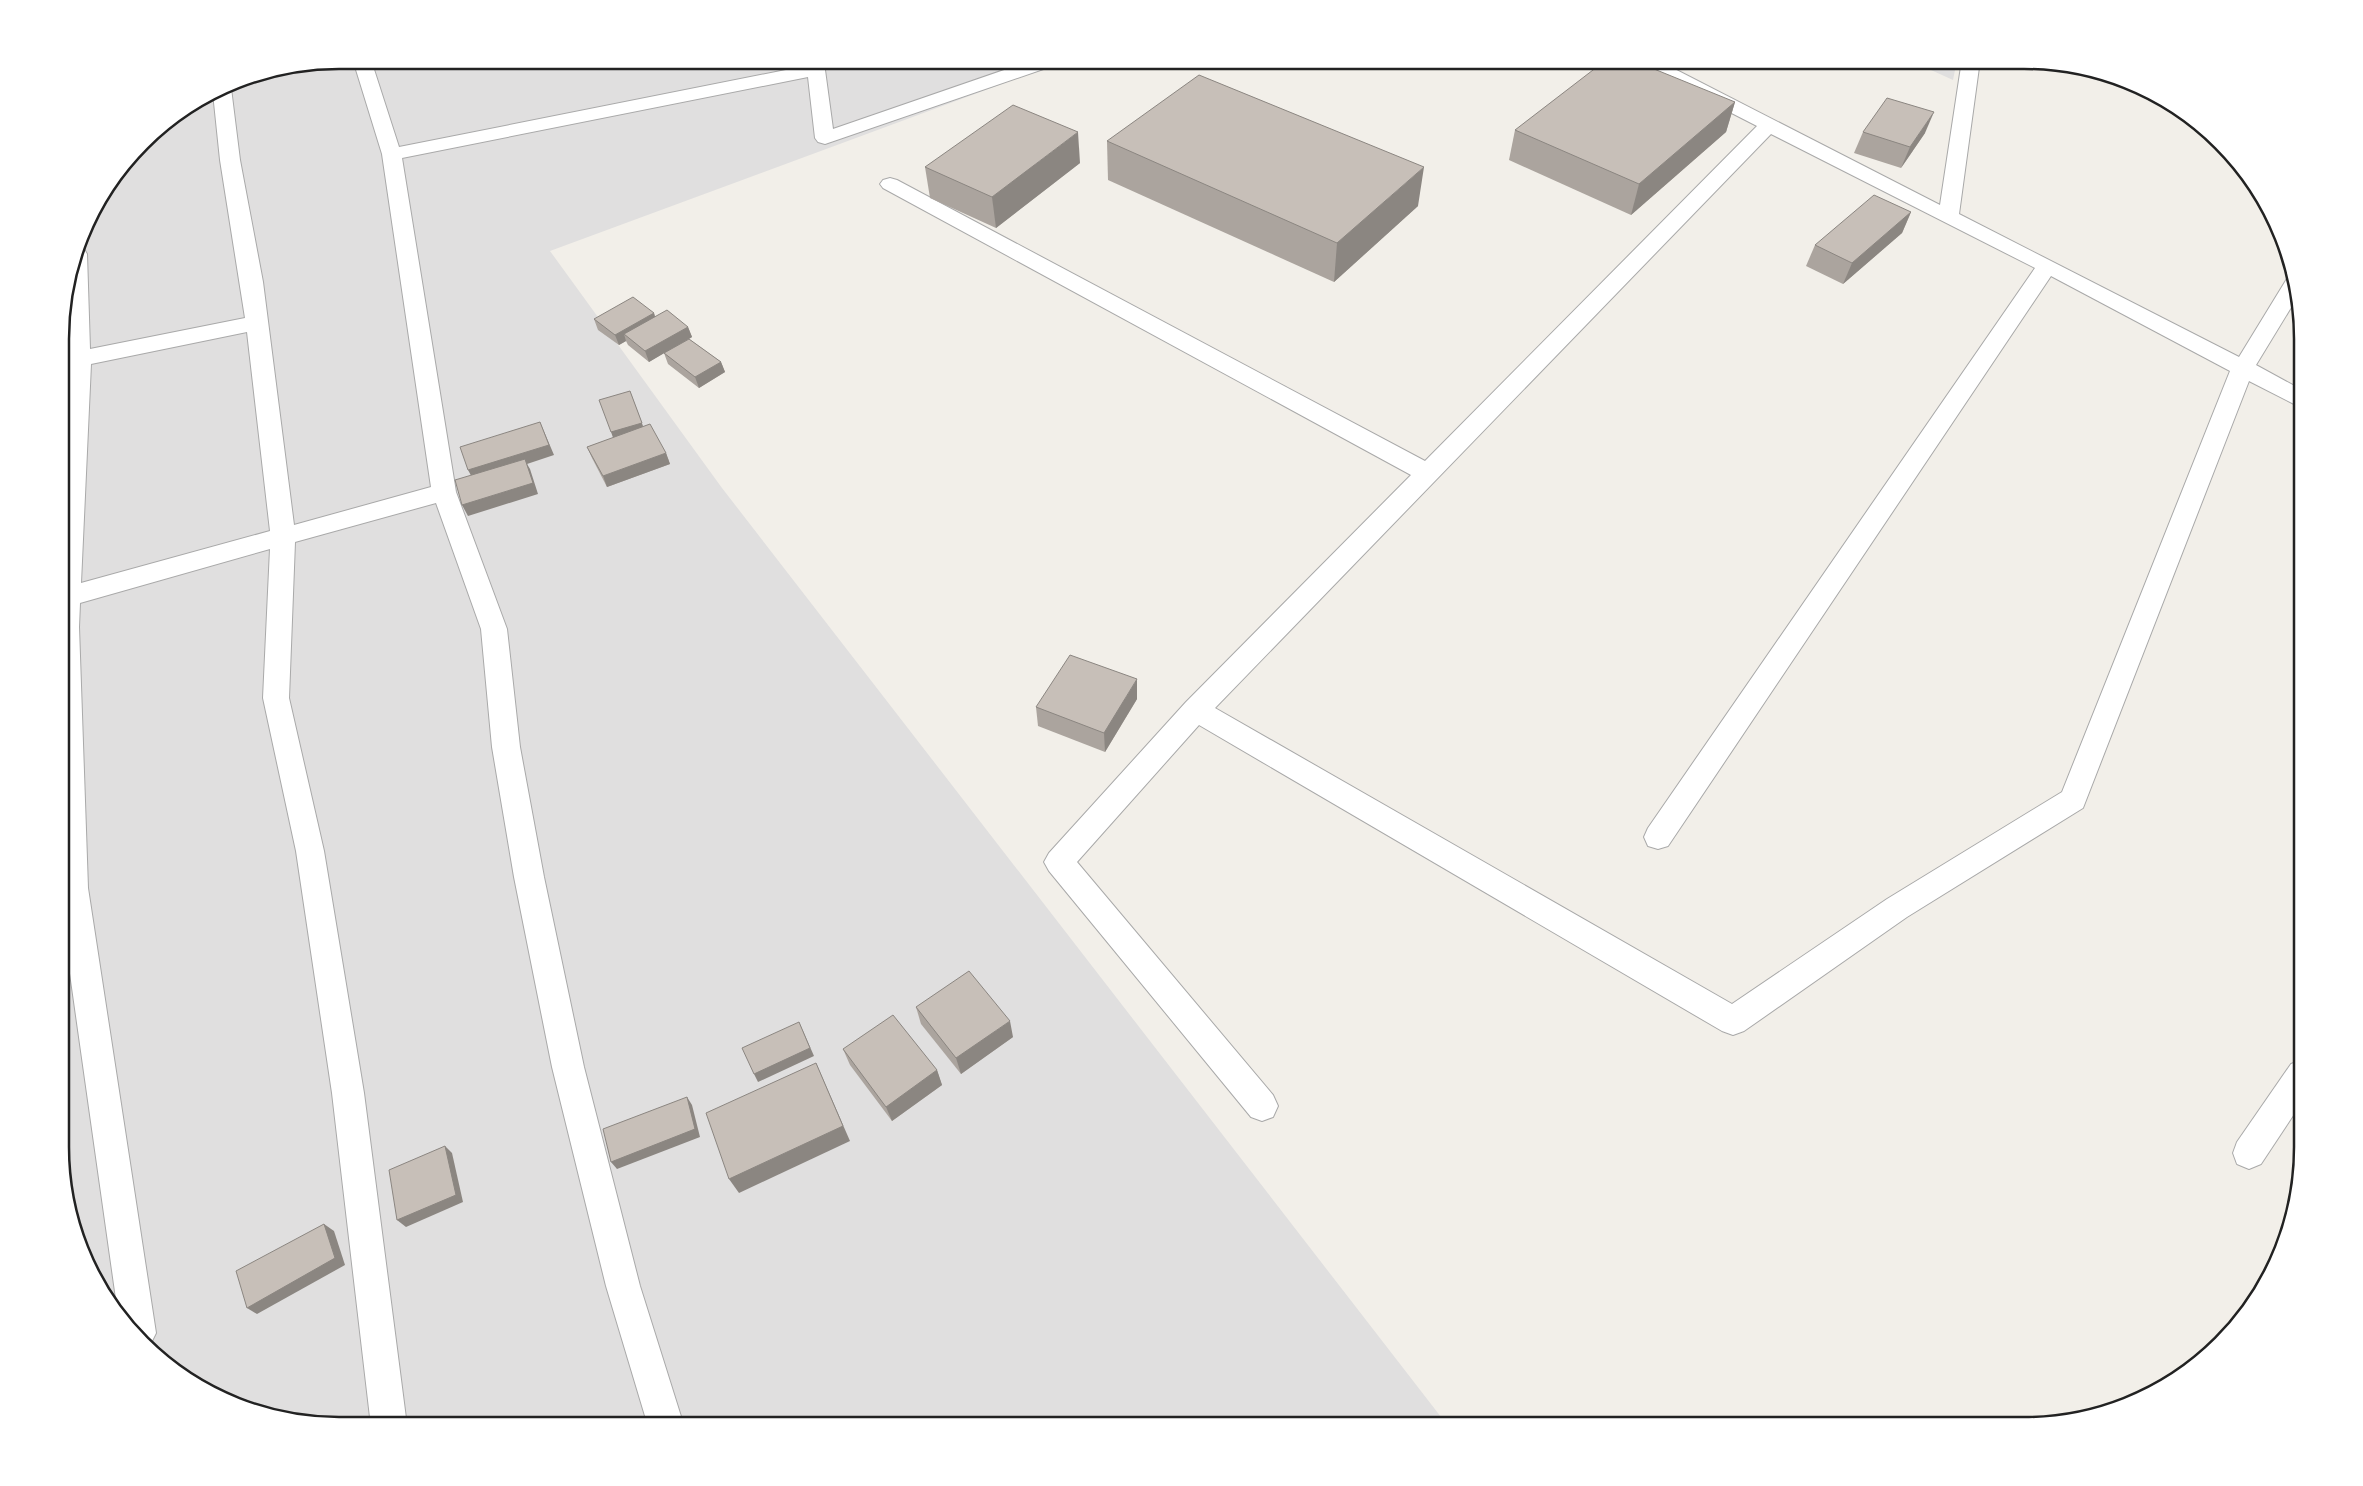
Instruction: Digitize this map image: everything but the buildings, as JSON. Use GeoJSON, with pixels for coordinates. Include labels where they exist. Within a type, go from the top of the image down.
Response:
{"type":"FeatureCollection","features":[{"type":"Feature","properties":{"kind":"street"},"geometry":{"type":"LineString","coordinates":[[365,69],[392,154],[444,492],[494,629],[506,747],[529,877],[568,1068],[623,1286],[663,1417]]}},
{"type":"Feature","properties":{"kind":"street"},"geometry":{"type":"LineString","coordinates":[[392,154],[816,70],[825,138],[1025,69]]}},
{"type":"Feature","properties":{"kind":"street"},"geometry":{"type":"LineString","coordinates":[[1660,69],[2047,266],[2294,395]]}},
{"type":"Feature","properties":{"kind":"street"},"geometry":{"type":"LineString","coordinates":[[1948,217],[1970,69]]}},
{"type":"Feature","properties":{"kind":"street"},"geometry":{"type":"LineString","coordinates":[[223,95],[230,160],[252,282],[282,536],[276,698],[310,851],[348,1092],[388,1417]]}},
{"type":"Feature","properties":{"kind":"street"},"geometry":{"type":"LineString","coordinates":[[1262,1106],[1059,862],[1196,710],[1769,125]]}},
{"type":"Feature","properties":{"kind":"street"},"geometry":{"type":"LineString","coordinates":[[890,184],[1427,474]]}},
{"type":"Feature","properties":{"kind":"street"},"geometry":{"type":"LineString","coordinates":[[1658,837],[2047,266]]}},
{"type":"Feature","properties":{"kind":"street"},"geometry":{"type":"LineString","coordinates":[[69,541],[80,386],[71,360],[76,279]]}},
{"type":"Feature","properties":{"kind":"street"},"geometry":{"type":"LineString","coordinates":[[1196,710],[1733,1021],[1897,908],[2073,800],[2242,369],[2290,292]]}},
{"type":"Feature","properties":{"kind":"street"},"geometry":{"type":"LineString","coordinates":[[71,360],[256,324]]}},
{"type":"Feature","properties":{"kind":"street"},"geometry":{"type":"LineString","coordinates":[[69,597],[444,492]]}},
{"type":"Feature","properties":{"kind":"street"},"geometry":{"type":"LineString","coordinates":[[69,739],[73,888],[137,1326]]}},
{"type":"Feature","properties":{"kind":"street"},"geometry":{"type":"LineString","coordinates":[[2249,1153],[2294,1087]]}},
{"type":"Feature","properties":{"kind":"shaded area"},"geometry":{"type":"Polygon","coordinates":[[[321,69],[1043,69],[550,251],[722,488],[1441,1417],[321,1417],[269,1408],[235,1397],[219,1389],[174,1362],[124,1312],[105,1282],[89,1251],[74,1200],[69,1165],[69,321],[74,286],[89,235],[105,204],[124,174],[174,124],[204,105],[235,89],[252,83],[303,71],[321,69]]]}},
{"type":"Feature","properties":{"kind":"shaded area"},"geometry":{"type":"Polygon","coordinates":[[[1929,69],[1955,69],[1953,80],[1929,69]]]}}]}
